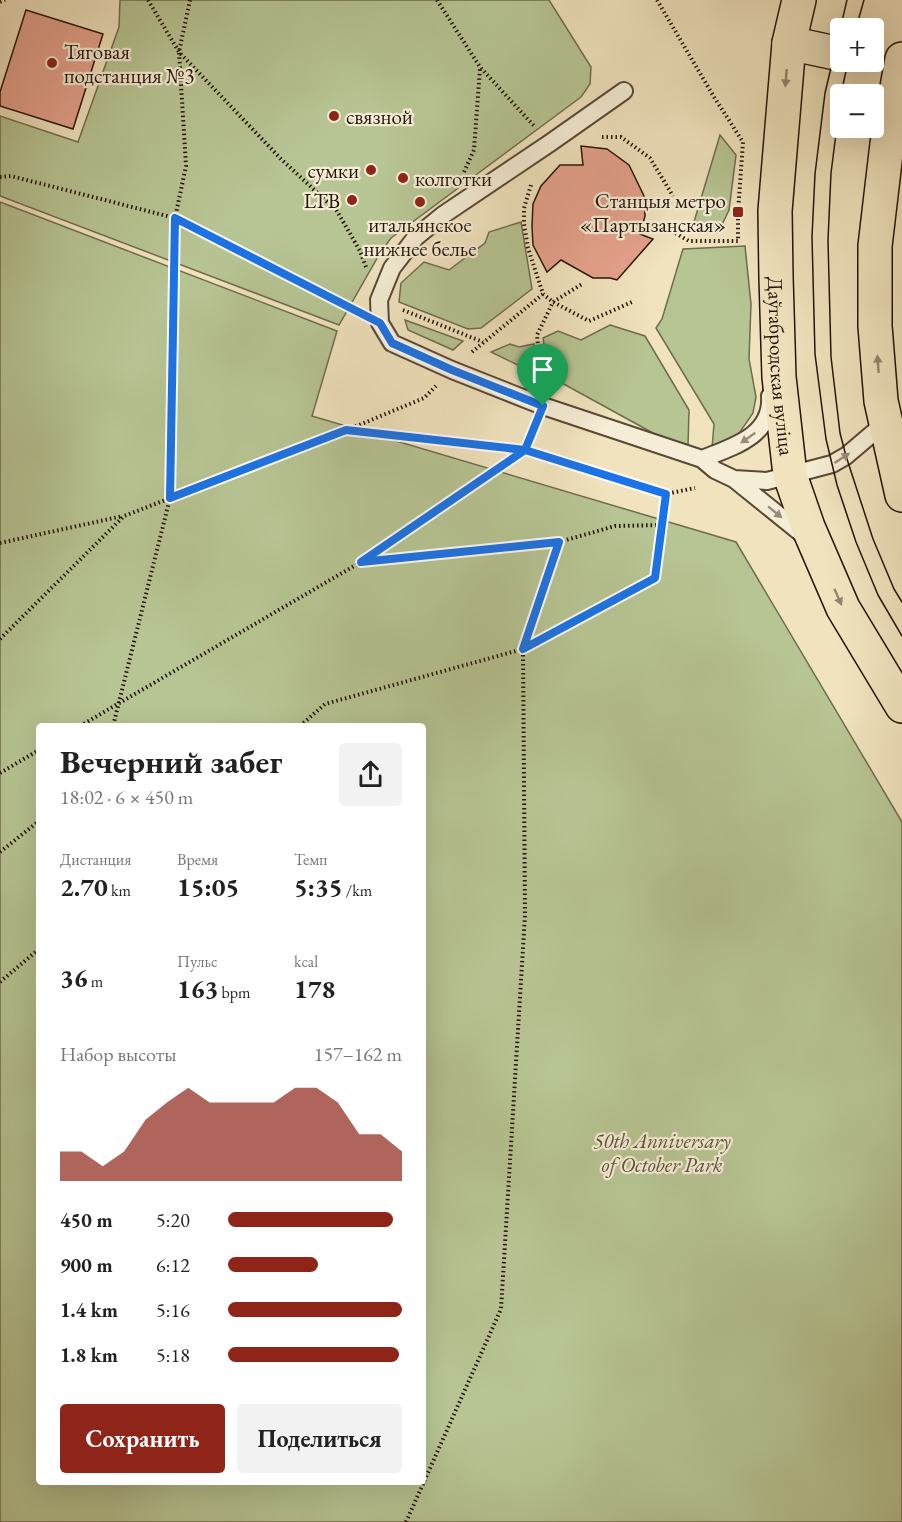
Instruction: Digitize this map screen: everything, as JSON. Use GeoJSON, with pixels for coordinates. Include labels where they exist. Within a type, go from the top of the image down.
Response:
{"type":"FeatureCollection","features":[{"type":"Feature","properties":{"kind":"main road","name":"Даўгабродская вуліца"},"geometry":{"type":"LineString","coordinates":[[799,0],[789,44],[775,211],[779,377],[789,475],[807,527],[843,608],[902,706]]}},
{"type":"Feature","properties":{"kind":"main road"},"geometry":{"type":"LineString","coordinates":[[789,44],[830,52]]}},
{"type":"Feature","properties":{"kind":"main road"},"geometry":{"type":"LineString","coordinates":[[894,63],[875,246],[875,326],[881,401],[902,495]]}},
{"type":"Feature","properties":{"kind":"lane"},"geometry":{"type":"LineString","coordinates":[[624,91],[443,215],[416,237],[392,268],[379,300],[380,323],[392,343],[452,370],[543,406],[702,459],[715,470],[734,479],[815,544]]}},
{"type":"Feature","properties":{"kind":"lane"},"geometry":{"type":"LineString","coordinates":[[702,459],[741,444],[759,431],[769,416],[771,404],[768,357],[777,327]]}},
{"type":"Feature","properties":{"kind":"lane"},"geometry":{"type":"LineString","coordinates":[[734,479],[767,481],[832,464],[846,456],[885,422]]}},
{"type":"Feature","properties":{"kind":"path"},"geometry":{"type":"LineString","coordinates":[[0,2],[5,0]]}},
{"type":"Feature","properties":{"kind":"path"},"geometry":{"type":"LineString","coordinates":[[148,0],[179,52],[281,159],[337,211],[360,251],[379,300],[483,342]]}},
{"type":"Feature","properties":{"kind":"path"},"geometry":{"type":"LineString","coordinates":[[115,723],[170,498],[175,218],[186,166],[179,52],[190,0]]}},
{"type":"Feature","properties":{"kind":"path"},"geometry":{"type":"LineString","coordinates":[[437,0],[480,67],[550,143]]}},
{"type":"Feature","properties":{"kind":"path"},"geometry":{"type":"LineString","coordinates":[[657,0],[742,142],[738,241],[689,241],[663,226]]}},
{"type":"Feature","properties":{"kind":"path"},"geometry":{"type":"LineString","coordinates":[[443,215],[474,150],[480,67]]}},
{"type":"Feature","properties":{"kind":"path"},"geometry":{"type":"LineString","coordinates":[[599,137],[621,137],[650,158],[673,196]]}},
{"type":"Feature","properties":{"kind":"path"},"geometry":{"type":"LineString","coordinates":[[0,177],[12,176],[175,218],[380,323]]}},
{"type":"Feature","properties":{"kind":"path"},"geometry":{"type":"LineString","coordinates":[[532,181],[524,208],[524,224],[528,248],[543,294],[553,302],[589,321],[632,302]]}},
{"type":"Feature","properties":{"kind":"path"},"geometry":{"type":"LineString","coordinates":[[85,723],[361,562],[525,450],[543,406],[537,335],[553,302],[582,284]]}},
{"type":"Feature","properties":{"kind":"path"},"geometry":{"type":"LineString","coordinates":[[0,543],[124,516],[346,430],[525,450],[666,494],[695,488]]}},
{"type":"Feature","properties":{"kind":"path"},"geometry":{"type":"LineString","coordinates":[[303,723],[325,704],[523,649],[655,578],[666,494]]}},
{"type":"Feature","properties":{"kind":"path"},"geometry":{"type":"LineString","coordinates":[[0,639],[124,516]]}},
{"type":"Feature","properties":{"kind":"path"},"geometry":{"type":"LineString","coordinates":[[361,562],[559,542],[615,526],[662,525]]}},
{"type":"Feature","properties":{"kind":"path"},"geometry":{"type":"LineString","coordinates":[[426,1477],[501,1309],[525,915],[523,649],[559,542]]}},
{"type":"Feature","properties":{"kind":"path"},"geometry":{"type":"LineString","coordinates":[[0,774],[36,752]]}},
{"type":"Feature","properties":{"kind":"path"},"geometry":{"type":"LineString","coordinates":[[0,852],[36,823]]}},
{"type":"Feature","properties":{"kind":"path"},"geometry":{"type":"LineString","coordinates":[[0,982],[36,952]]}},
{"type":"Feature","properties":{"kind":"path"},"geometry":{"type":"LineString","coordinates":[[406,1522],[423,1485]]}},
{"type":"Feature","properties":{"kind":"green space"},"geometry":{"type":"Polygon","coordinates":[[[120,0],[549,0],[591,67],[590,84],[581,97],[391,238],[339,325],[0,196],[0,116],[78,142],[119,27],[120,0]]]}},
{"type":"Feature","properties":{"kind":"green space"},"geometry":{"type":"Polygon","coordinates":[[[720,135],[736,155],[729,210],[718,233],[699,233],[694,222],[720,135]]]}},
{"type":"Feature","properties":{"kind":"green space","name":"50th Anniversary of October Park"},"geometry":{"type":"Polygon","coordinates":[[[0,202],[337,331],[312,416],[736,542],[902,822],[902,1522],[0,1522],[0,202]]]}},
{"type":"Feature","properties":{"kind":"green space"},"geometry":{"type":"Polygon","coordinates":[[[521,222],[532,289],[481,328],[468,329],[399,302],[401,283],[424,262],[449,270],[485,243],[489,232],[521,222]]]}},
{"type":"Feature","properties":{"kind":"green space"},"geometry":{"type":"Polygon","coordinates":[[[745,246],[751,304],[749,359],[756,397],[753,413],[738,435],[712,448],[714,424],[656,328],[662,319],[683,249],[745,246]]]}},
{"type":"Feature","properties":{"kind":"green space"},"geometry":{"type":"Polygon","coordinates":[[[405,320],[463,341],[453,350],[408,330],[405,320]]]}},
{"type":"Feature","properties":{"kind":"green space"},"geometry":{"type":"Polygon","coordinates":[[[610,325],[645,336],[689,410],[688,446],[662,438],[549,376],[543,338],[558,331],[581,340],[610,325]]]}},
{"type":"Feature","properties":{"kind":"green space"},"geometry":{"type":"Polygon","coordinates":[[[510,344],[519,347],[534,344],[535,362],[526,369],[491,352],[510,344]]]}},
{"type":"Feature","properties":{"kind":"building","name":"Тяговая подстанция №3"},"geometry":{"type":"Polygon","coordinates":[[[26,10],[103,34],[73,129],[0,106],[0,92],[26,10]]]}},
{"type":"Feature","properties":{"kind":"building"},"geometry":{"type":"Polygon","coordinates":[[[581,146],[607,149],[629,165],[644,196],[645,216],[640,234],[653,239],[617,280],[593,278],[561,260],[547,272],[533,245],[533,204],[541,186],[560,165],[583,165],[581,146]]]}},
{"type":"Feature","properties":{"kind":"tram line"},"geometry":{"type":"LineString","coordinates":[[847,0],[825,93],[815,174],[812,237],[815,354],[826,439],[837,485],[856,542],[878,595],[902,636]]}},
{"type":"Feature","properties":{"kind":"tram line"},"geometry":{"type":"LineString","coordinates":[[859,18],[864,0]]}},
{"type":"Feature","properties":{"kind":"tram line"},"geometry":{"type":"LineString","coordinates":[[843,84],[846,72]]}},
{"type":"Feature","properties":{"kind":"tram line"},"geometry":{"type":"LineString","coordinates":[[835,138],[831,173],[828,240],[831,357],[840,433],[873,539],[894,589],[902,602]]}},
{"type":"Feature","properties":{"kind":"place","name":"Тяговая подстанция №3"},"geometry":{"type":"Point","coordinates":[52,63]}},
{"type":"Feature","properties":{"kind":"place","name":"связной"},"geometry":{"type":"Point","coordinates":[334,116]}},
{"type":"Feature","properties":{"kind":"place","name":"сумки"},"geometry":{"type":"Point","coordinates":[371,170]}},
{"type":"Feature","properties":{"kind":"place","name":"колготки"},"geometry":{"type":"Point","coordinates":[403,178]}},
{"type":"Feature","properties":{"kind":"place","name":"LTB"},"geometry":{"type":"Point","coordinates":[352,200]}},
{"type":"Feature","properties":{"kind":"place","name":"итальянское нижнее белье"},"geometry":{"type":"Point","coordinates":[420,202]}},
{"type":"Feature","properties":{"kind":"place","name":"Станцыя метро «Партызанская»"},"geometry":{"type":"Point","coordinates":[738,212]}},
{"type":"Feature","properties":{"kind":"route"},"geometry":{"type":"LineString","coordinates":[[543,406],[452,370],[392,343],[380,323],[175,218],[170,498],[346,430],[525,450],[666,494],[655,578],[523,649],[559,542],[361,562],[525,450],[543,406]]}}]}
